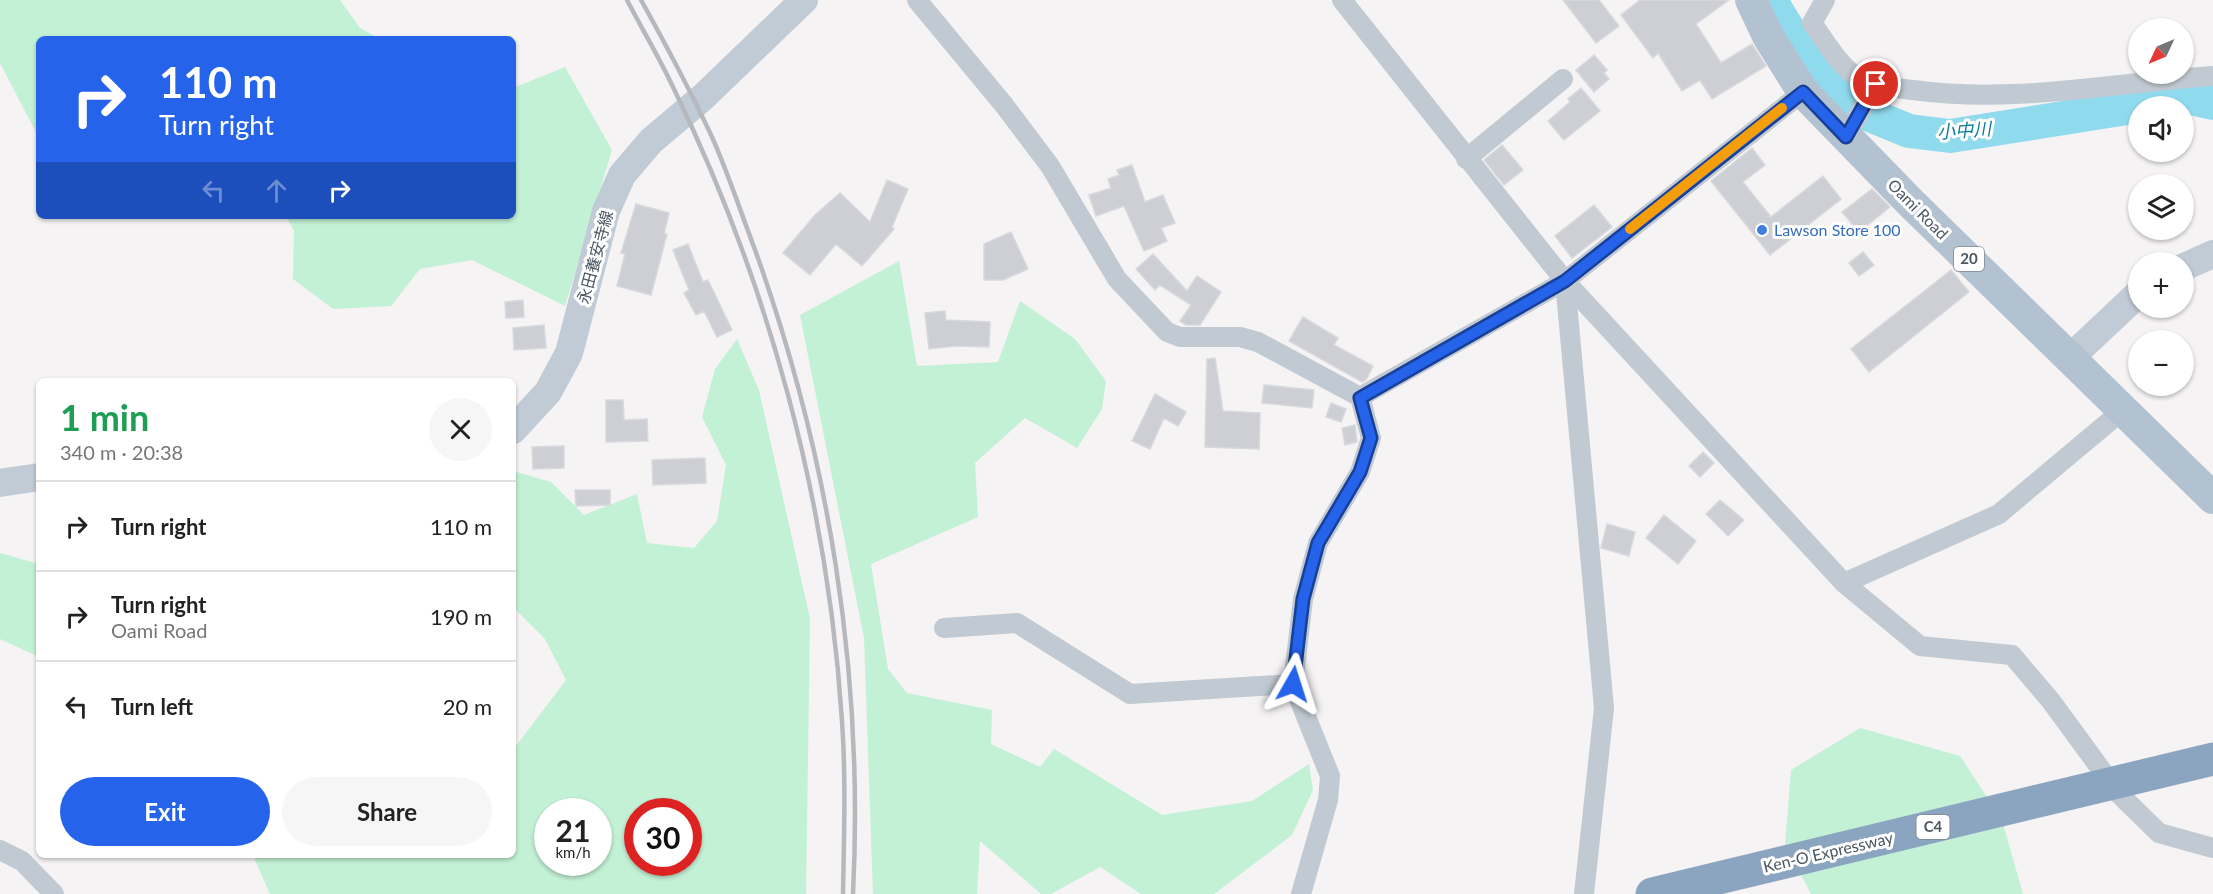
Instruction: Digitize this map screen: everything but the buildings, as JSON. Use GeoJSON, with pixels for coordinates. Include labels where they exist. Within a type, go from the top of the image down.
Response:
{"type":"FeatureCollection","features":[{"type":"Feature","properties":{"kind":"highway","name":"Ken-O Expressway"},"geometry":{"type":"LineString","coordinates":[[1652,894],[2213,759]]}},
{"type":"Feature","properties":{"kind":"main road","name":"Oami Road"},"geometry":{"type":"LineString","coordinates":[[1751,0],[1768,36],[1803,92],[2213,498]]}},
{"type":"Feature","properties":{"kind":"street","name":"永田養安寺線"},"geometry":{"type":"LineString","coordinates":[[516,427],[548,392],[569,353],[606,211],[622,175],[651,141],[702,98],[804,0]]}},
{"type":"Feature","properties":{"kind":"street"},"geometry":{"type":"LineString","coordinates":[[917,0],[1004,105],[1050,166],[1117,279],[1167,332],[1180,337],[1240,337],[1258,342],[1360,398],[1371,438],[1360,472],[1318,543],[1303,599],[1293,684],[1330,776],[1328,800],[1300,894]]}},
{"type":"Feature","properties":{"kind":"street"},"geometry":{"type":"LineString","coordinates":[[1342,0],[1565,281],[1844,583],[1920,646],[2012,655],[2051,701],[2119,794],[2159,833],[2213,848]]}},
{"type":"Feature","properties":{"kind":"street"},"geometry":{"type":"LineString","coordinates":[[1825,0],[1812,23],[1849,70],[1859,78],[1876,84],[1946,95],[2023,95],[2213,76]]}},
{"type":"Feature","properties":{"kind":"street"},"geometry":{"type":"LineString","coordinates":[[1466,159],[1563,79]]}},
{"type":"Feature","properties":{"kind":"street"},"geometry":{"type":"LineString","coordinates":[[1846,137],[1876,84]]}},
{"type":"Feature","properties":{"kind":"street"},"geometry":{"type":"LineString","coordinates":[[1360,398],[1565,281],[1803,92]]}},
{"type":"Feature","properties":{"kind":"street"},"geometry":{"type":"LineString","coordinates":[[2194,263],[2213,254]]}},
{"type":"Feature","properties":{"kind":"street"},"geometry":{"type":"LineString","coordinates":[[1565,281],[1604,708],[1584,894]]}},
{"type":"Feature","properties":{"kind":"street"},"geometry":{"type":"LineString","coordinates":[[2070,358],[2128,303]]}},
{"type":"Feature","properties":{"kind":"street"},"geometry":{"type":"LineString","coordinates":[[1844,583],[1999,514],[2123,410]]}},
{"type":"Feature","properties":{"kind":"street"},"geometry":{"type":"LineString","coordinates":[[0,483],[36,477]]}},
{"type":"Feature","properties":{"kind":"street"},"geometry":{"type":"LineString","coordinates":[[944,628],[1017,623],[1130,694],[1293,684]]}},
{"type":"Feature","properties":{"kind":"street"},"geometry":{"type":"LineString","coordinates":[[0,850],[22,861],[54,894]]}},
{"type":"Feature","properties":{"kind":"green space"},"geometry":{"type":"Polygon","coordinates":[[[0,0],[340,0],[360,28],[375,36],[36,36],[36,132],[0,63],[0,0]]]}},
{"type":"Feature","properties":{"kind":"green space"},"geometry":{"type":"Polygon","coordinates":[[[565,67],[612,150],[565,306],[472,260],[420,269],[391,306],[333,309],[293,279],[294,231],[288,219],[516,219],[516,87],[565,67]]]}},
{"type":"Feature","properties":{"kind":"green space"},"geometry":{"type":"Polygon","coordinates":[[[899,261],[917,366],[998,362],[1020,301],[1075,339],[1106,381],[1102,409],[1077,448],[1025,418],[975,463],[978,517],[871,564],[888,669],[907,693],[992,710],[991,744],[1040,767],[1054,749],[1162,815],[1252,801],[1309,764],[1313,790],[1292,835],[1214,894],[1141,894],[1100,867],[1051,894],[1041,894],[980,841],[977,894],[873,894],[864,638],[800,315],[899,261]]]}},
{"type":"Feature","properties":{"kind":"green space"},"geometry":{"type":"Polygon","coordinates":[[[737,339],[759,390],[810,619],[806,894],[270,894],[254,858],[516,858],[516,746],[566,680],[545,639],[516,610],[516,472],[551,482],[584,515],[637,494],[647,543],[694,548],[717,521],[726,465],[702,417],[715,369],[737,339]]]}},
{"type":"Feature","properties":{"kind":"green space"},"geometry":{"type":"Polygon","coordinates":[[[0,553],[36,563],[36,656],[0,639],[0,553]]]}},
{"type":"Feature","properties":{"kind":"green space"},"geometry":{"type":"Polygon","coordinates":[[[1860,728],[1960,756],[2002,820],[2023,894],[1811,894],[1785,844],[1791,770],[1860,728]]]}},
{"type":"Feature","properties":{"kind":"waterway","name":"小中川"},"geometry":{"type":"LineString","coordinates":[[1770,0],[1816,74],[1870,115],[1909,131],[1950,136],[2190,98],[2213,103]]}},
{"type":"Feature","properties":{"kind":"railway"},"geometry":{"type":"LineString","coordinates":[[627,0],[673,87],[738,238],[765,316],[808,476],[835,639],[842,721],[843,894]]}},
{"type":"Feature","properties":{"kind":"railway"},"geometry":{"type":"LineString","coordinates":[[641,0],[695,102],[723,164],[754,247],[803,404],[836,565],[846,647],[853,729],[855,811],[853,894]]}},
{"type":"Feature","properties":{"kind":"slow traffic"},"geometry":{"type":"LineString","coordinates":[[1630,229],[1782,108]]}},
{"type":"Feature","properties":{"kind":"place","name":"Lawson Store 100"},"geometry":{"type":"Point","coordinates":[1762,230]}},
{"type":"Feature","properties":{"kind":"route"},"geometry":{"type":"LineString","coordinates":[[1293,684],[1303,599],[1318,543],[1360,472],[1371,438],[1360,398],[1447,346],[1565,281],[1803,92],[1846,137],[1876,84]]}}]}
